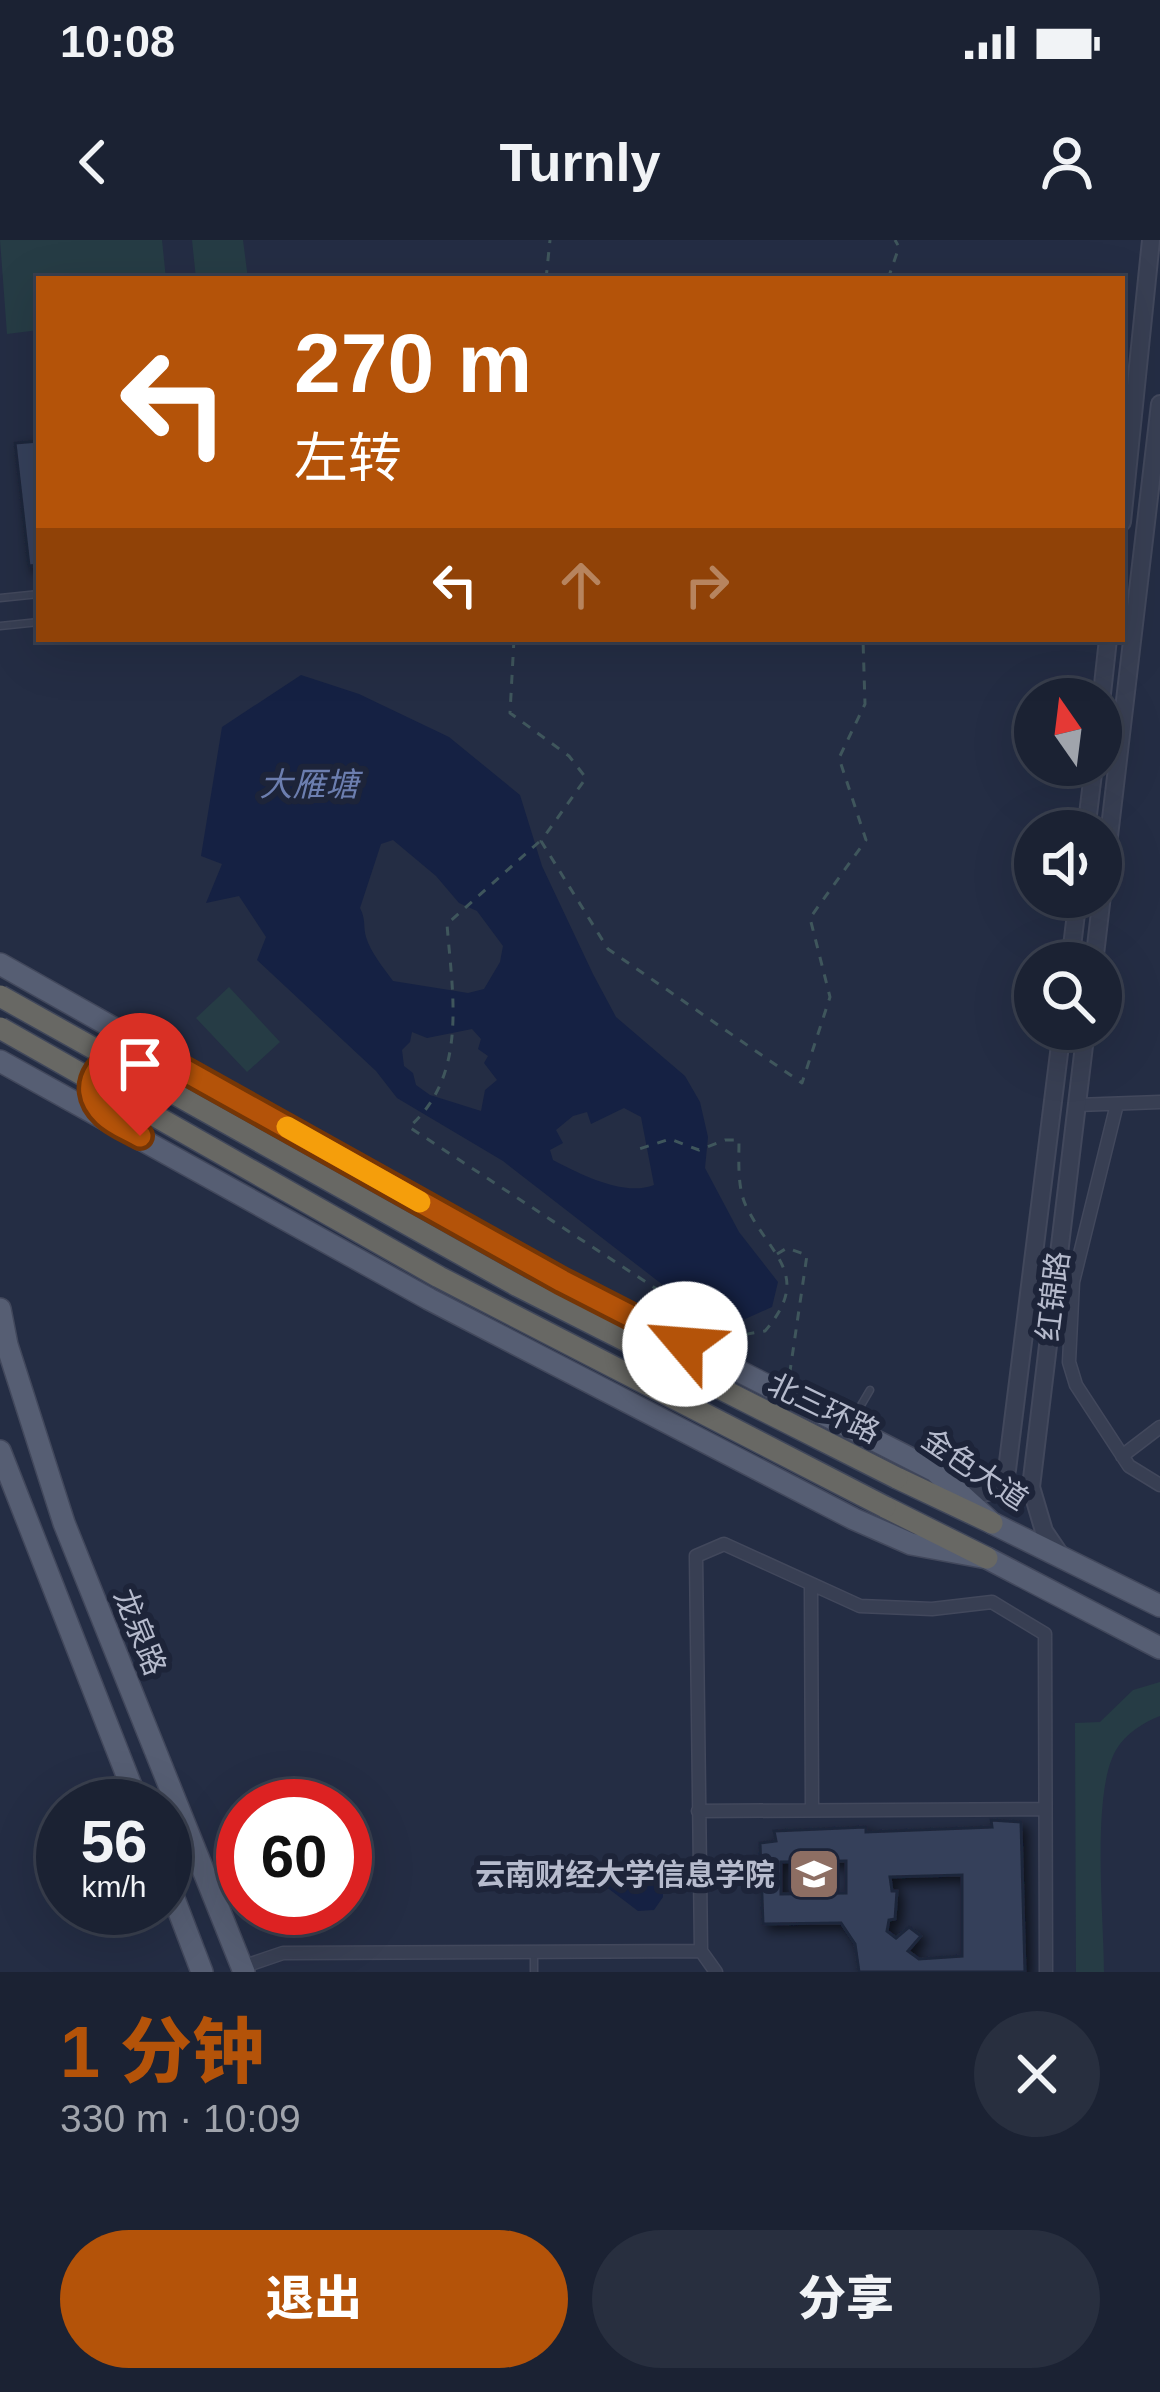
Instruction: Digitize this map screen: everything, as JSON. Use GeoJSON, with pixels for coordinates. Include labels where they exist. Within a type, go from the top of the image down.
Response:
{"type":"FeatureCollection","features":[{"type":"Feature","properties":{"kind":"highway","name":"北三环路"},"geometry":{"type":"LineString","coordinates":[[0,995],[478,1264],[992,1523]]}},
{"type":"Feature","properties":{"kind":"highway","name":"北三环路"},"geometry":{"type":"LineString","coordinates":[[0,1028],[440,1277],[987,1558]]}},
{"type":"Feature","properties":{"kind":"main road","name":"金色大道"},"geometry":{"type":"LineString","coordinates":[[0,964],[562,1281],[935,1471],[992,1523],[1160,1606]]}},
{"type":"Feature","properties":{"kind":"main road"},"geometry":{"type":"LineString","coordinates":[[103,1114],[93,1091],[98,1067],[116,1049],[141,1046]]}},
{"type":"Feature","properties":{"kind":"main road"},"geometry":{"type":"LineString","coordinates":[[0,1061],[103,1114],[429,1299],[854,1519],[911,1544],[987,1558],[1160,1648]]}},
{"type":"Feature","properties":{"kind":"main road"},"geometry":{"type":"LineString","coordinates":[[0,1083],[28,1077]]}},
{"type":"Feature","properties":{"kind":"main road","name":"龙泉路"},"geometry":{"type":"LineString","coordinates":[[0,1309],[7,1345],[64,1523],[243,1970]]}},
{"type":"Feature","properties":{"kind":"main road"},"geometry":{"type":"LineString","coordinates":[[0,1450],[128,1779]]}},
{"type":"Feature","properties":{"kind":"main road"},"geometry":{"type":"LineString","coordinates":[[188,1935],[202,1972]]}},
{"type":"Feature","properties":{"kind":"street"},"geometry":{"type":"LineString","coordinates":[[1125,493],[1151,240]]}},
{"type":"Feature","properties":{"kind":"street"},"geometry":{"type":"LineString","coordinates":[[1096,942],[1160,404]]}},
{"type":"Feature","properties":{"kind":"street"},"geometry":{"type":"LineString","coordinates":[[1104,678],[1108,642]]}},
{"type":"Feature","properties":{"kind":"street","name":"红锦路"},"geometry":{"type":"LineString","coordinates":[[968,1499],[990,1491],[1007,1470],[1059,1050]]}},
{"type":"Feature","properties":{"kind":"street","name":"红锦路"},"geometry":{"type":"LineString","coordinates":[[1062,1556],[1044,1531],[1031,1487],[1084,1050]]}},
{"type":"Feature","properties":{"kind":"street"},"geometry":{"type":"LineString","coordinates":[[1077,1105],[1160,1102]]}},
{"type":"Feature","properties":{"kind":"street"},"geometry":{"type":"LineString","coordinates":[[1117,1103],[1072,1282],[1069,1362],[1076,1385],[1129,1466],[1160,1484]]}},
{"type":"Feature","properties":{"kind":"street"},"geometry":{"type":"LineString","coordinates":[[1122,1456],[1160,1427]]}},
{"type":"Feature","properties":{"kind":"street"},"geometry":{"type":"LineString","coordinates":[[935,1497],[968,1499]]}},
{"type":"Feature","properties":{"kind":"street"},"geometry":{"type":"LineString","coordinates":[[716,1972],[701,1951],[696,1556],[724,1544],[860,1606],[932,1609],[992,1602],[1045,1634],[1046,1972]]}},
{"type":"Feature","properties":{"kind":"street"},"geometry":{"type":"LineString","coordinates":[[811,1586],[812,1809]]}},
{"type":"Feature","properties":{"kind":"street"},"geometry":{"type":"LineString","coordinates":[[698,1811],[1045,1809]]}},
{"type":"Feature","properties":{"kind":"street"},"geometry":{"type":"LineString","coordinates":[[243,1970],[283,1953],[701,1951]]}},
{"type":"Feature","properties":{"kind":"lane"},"geometry":{"type":"LineString","coordinates":[[0,598],[36,594]]}},
{"type":"Feature","properties":{"kind":"lane"},"geometry":{"type":"LineString","coordinates":[[0,626],[36,622]]}},
{"type":"Feature","properties":{"kind":"lane"},"geometry":{"type":"LineString","coordinates":[[849,1427],[870,1390]]}},
{"type":"Feature","properties":{"kind":"lane"},"geometry":{"type":"LineString","coordinates":[[534,1952],[534,1972]]}},
{"type":"Feature","properties":{"kind":"path"},"geometry":{"type":"LineString","coordinates":[[546,276],[550,240]]}},
{"type":"Feature","properties":{"kind":"path"},"geometry":{"type":"LineString","coordinates":[[888,276],[899,247],[895,240]]}},
{"type":"Feature","properties":{"kind":"path"},"geometry":{"type":"LineString","coordinates":[[514,642],[510,713],[569,756],[586,778],[541,841],[447,923],[452,984],[450,1064],[438,1089],[409,1126],[730,1337],[765,1331],[784,1309],[787,1284],[784,1264],[743,1201],[739,1140],[699,1150],[670,1139],[637,1150]]}},
{"type":"Feature","properties":{"kind":"path"},"geometry":{"type":"LineString","coordinates":[[541,841],[608,949],[802,1083],[830,997],[810,918],[866,840],[839,758],[865,704],[862,642]]}},
{"type":"Feature","properties":{"kind":"path"},"geometry":{"type":"LineString","coordinates":[[776,1254],[788,1248],[807,1255],[789,1383]]}},
{"type":"Feature","properties":{"kind":"shaded area"},"geometry":{"type":"Polygon","coordinates":[[[0,240],[162,240],[166,276],[36,276],[36,330],[7,334],[0,240]]]}},
{"type":"Feature","properties":{"kind":"shaded area"},"geometry":{"type":"Polygon","coordinates":[[[192,240],[243,240],[248,276],[196,276],[192,240]]]}},
{"type":"Feature","properties":{"kind":"shaded area"},"geometry":{"type":"Polygon","coordinates":[[[229,987],[280,1042],[247,1072],[196,1018],[229,987]]]}},
{"type":"Feature","properties":{"kind":"shaded area"},"geometry":{"type":"Polygon","coordinates":[[[1160,1682],[1160,1716],[1124,1739],[1108,1770],[1101,1825],[1104,1972],[1076,1972],[1075,1723],[1100,1722],[1133,1690],[1160,1682]]]}},
{"type":"Feature","properties":{"kind":"water","name":"大雁塘"},"geometry":{"type":"Polygon","coordinates":[[[301,675],[359,694],[449,737],[520,795],[542,866],[616,1017],[685,1076],[700,1102],[708,1137],[705,1168],[739,1232],[778,1282],[772,1307],[721,1330],[503,1161],[397,1098],[376,1071],[257,960],[266,937],[239,896],[206,903],[222,864],[201,856],[222,727],[301,675]],[[393,840],[381,844],[360,908],[374,954],[393,981],[468,993],[484,989],[500,962],[503,946],[477,911],[459,903],[436,876],[393,840]],[[472,1029],[427,1038],[412,1032],[402,1050],[404,1066],[413,1073],[416,1085],[430,1095],[481,1111],[485,1090],[497,1080],[484,1063],[488,1056],[478,1049],[481,1039],[472,1029]],[[624,1108],[591,1124],[587,1112],[556,1130],[563,1143],[550,1150],[553,1160],[616,1186],[654,1185],[641,1117],[624,1108]]]}},
{"type":"Feature","properties":{"kind":"water"},"geometry":{"type":"Polygon","coordinates":[[[608,1875],[656,1876],[663,1880],[663,1897],[654,1910],[638,1911],[605,1886],[608,1875]]]}},
{"type":"Feature","properties":{"kind":"building"},"geometry":{"type":"Polygon","coordinates":[[[36,441],[36,565],[29,566],[15,443],[36,441]]]}},
{"type":"Feature","properties":{"kind":"building"},"geometry":{"type":"Polygon","coordinates":[[[991,1820],[1021,1822],[1025,1972],[859,1972],[855,1944],[841,1923],[763,1924],[760,1843],[776,1841],[774,1831],[992,1827],[991,1820]],[[846,1861],[781,1862],[781,1894],[846,1893],[846,1861]],[[962,1875],[890,1877],[892,1891],[897,1891],[895,1919],[889,1920],[887,1931],[896,1938],[909,1927],[921,1936],[908,1951],[919,1959],[962,1956],[962,1875]]]}},
{"type":"Feature","properties":{"kind":"slow traffic"},"geometry":{"type":"LineString","coordinates":[[287,1127],[420,1202]]}},
{"type":"Feature","properties":{"kind":"place","name":"云南财经大学信息学院"},"geometry":{"type":"Point","coordinates":[814,1874]}},
{"type":"Feature","properties":{"kind":"route"},"geometry":{"type":"LineString","coordinates":[[140,1136],[103,1114],[93,1091],[98,1067],[116,1049],[141,1046],[562,1281],[685,1344]]}}]}
